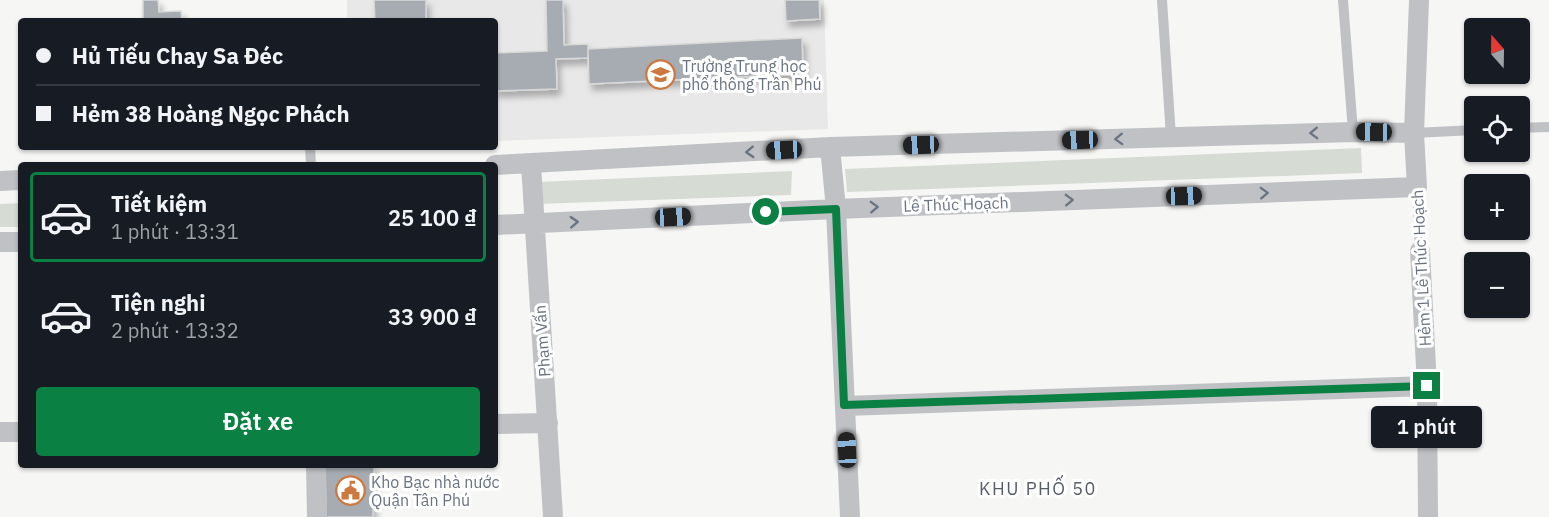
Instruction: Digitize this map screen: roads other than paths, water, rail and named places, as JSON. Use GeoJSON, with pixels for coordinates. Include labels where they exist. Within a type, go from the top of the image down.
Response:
{"type":"FeatureCollection","features":[{"type":"Feature","properties":{"kind":"street","name":"Hẻm 1 Lê Thúc Hoạch"},"geometry":{"type":"LineString","coordinates":[[1417,188],[1414,133],[1419,0]]}},
{"type":"Feature","properties":{"kind":"street"},"geometry":{"type":"LineString","coordinates":[[498,165],[830,147],[1353,132],[1414,133]]}},
{"type":"Feature","properties":{"kind":"street"},"geometry":{"type":"LineString","coordinates":[[830,147],[836,209],[850,517]]}},
{"type":"Feature","properties":{"kind":"street","name":"Phạm Vấn"},"geometry":{"type":"LineString","coordinates":[[531,164],[554,517]]}},
{"type":"Feature","properties":{"kind":"street"},"geometry":{"type":"LineString","coordinates":[[0,181],[18,180]]}},
{"type":"Feature","properties":{"kind":"street","name":"Lê Thúc Hoạch"},"geometry":{"type":"LineString","coordinates":[[498,225],[836,209],[1417,188]]}},
{"type":"Feature","properties":{"kind":"street"},"geometry":{"type":"LineString","coordinates":[[0,242],[18,242]]}},
{"type":"Feature","properties":{"kind":"street","name":"Hẻm 1 Lê Thúc Hoạch"},"geometry":{"type":"LineString","coordinates":[[1420,252],[1427,386],[1428,517]]}},
{"type":"Feature","properties":{"kind":"street"},"geometry":{"type":"LineString","coordinates":[[844,405],[1427,386]]}},
{"type":"Feature","properties":{"kind":"street"},"geometry":{"type":"LineString","coordinates":[[498,424],[548,423]]}},
{"type":"Feature","properties":{"kind":"street"},"geometry":{"type":"LineString","coordinates":[[0,432],[18,432]]}},
{"type":"Feature","properties":{"kind":"street"},"geometry":{"type":"LineString","coordinates":[[316,468],[317,517]]}},
{"type":"Feature","properties":{"kind":"lane"},"geometry":{"type":"LineString","coordinates":[[1162,0],[1171,138]]}},
{"type":"Feature","properties":{"kind":"lane"},"geometry":{"type":"LineString","coordinates":[[1343,0],[1353,132]]}},
{"type":"Feature","properties":{"kind":"lane"},"geometry":{"type":"LineString","coordinates":[[1530,128],[1549,127]]}},
{"type":"Feature","properties":{"kind":"lane"},"geometry":{"type":"LineString","coordinates":[[1414,133],[1464,130]]}},
{"type":"Feature","properties":{"kind":"lane","name":"Hẻm 1 Lê Thúc Hoạch"},"geometry":{"type":"LineString","coordinates":[[1417,188],[1420,252]]}},
{"type":"Feature","properties":{"kind":"place","name":"Trường Trung học phổ thông Trần Phú"},"geometry":{"type":"Point","coordinates":[661,75]}},
{"type":"Feature","properties":{"kind":"place","name":"Kho Bạc nhà nước Quận Tân Phú"},"geometry":{"type":"Point","coordinates":[350,491]}},
{"type":"Feature","properties":{"kind":"district","name":"KHU PHỐ 50"},"geometry":{"type":"Point","coordinates":[1038,489]}}]}
